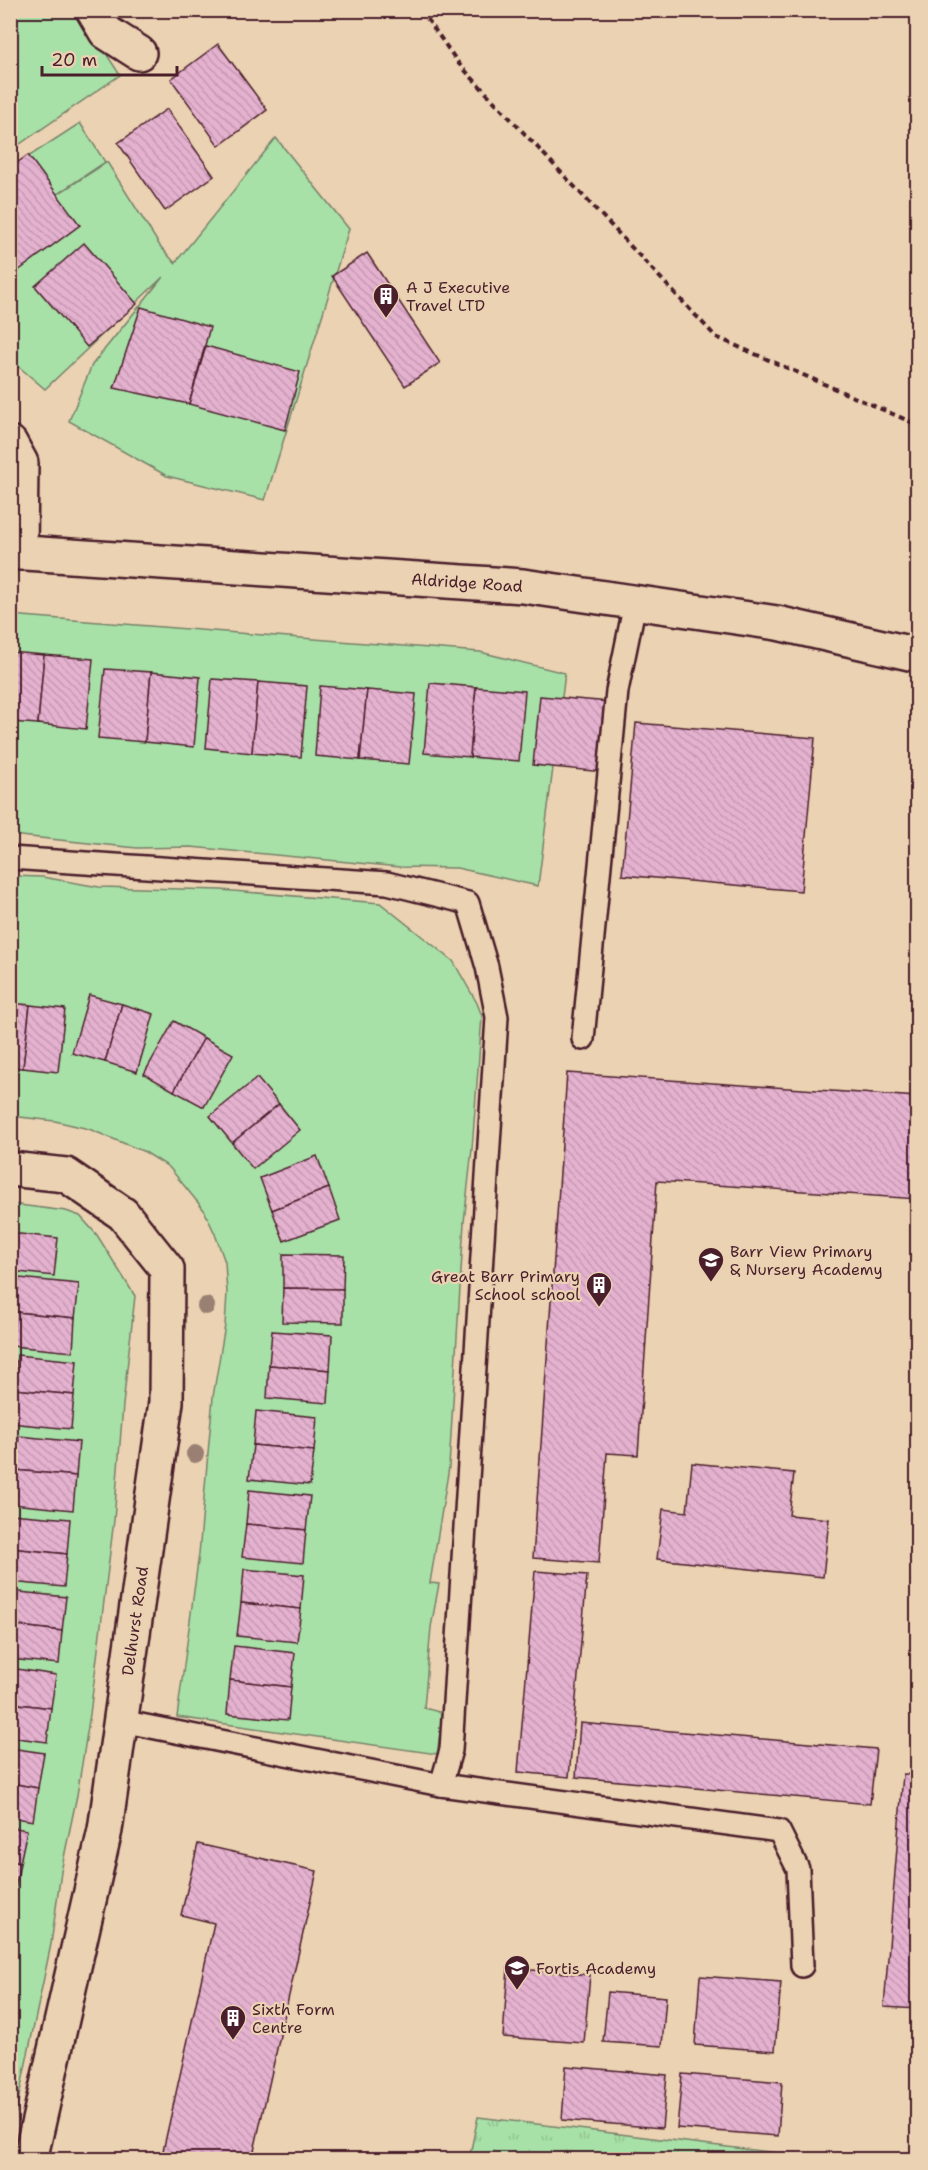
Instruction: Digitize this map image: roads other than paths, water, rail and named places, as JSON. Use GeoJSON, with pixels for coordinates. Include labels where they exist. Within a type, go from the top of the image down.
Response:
{"type":"FeatureCollection","features":[{"type":"Feature","properties":{"kind":"street"},"geometry":{"type":"LineString","coordinates":[[93,10],[106,32],[139,53]]}},
{"type":"Feature","properties":{"kind":"street"},"geometry":{"type":"LineString","coordinates":[[10,443],[21,463],[15,552]]}},
{"type":"Feature","properties":{"kind":"street","name":"Aldridge Road"},"geometry":{"type":"LineString","coordinates":[[15,552],[523,586],[777,623],[918,655]]}},
{"type":"Feature","properties":{"kind":"street","name":"Delhurst Road"},"geometry":{"type":"LineString","coordinates":[[10,1169],[66,1175],[123,1214],[167,1269],[166,1402],[105,1830],[30,2160]]}},
{"type":"Feature","properties":{"kind":"lane"},"geometry":{"type":"LineString","coordinates":[[583,1039],[617,692],[635,603]]}},
{"type":"Feature","properties":{"kind":"lane"},"geometry":{"type":"LineString","coordinates":[[10,858],[387,884],[468,903],[487,967],[497,1017],[451,1750],[441,1785]]}},
{"type":"Feature","properties":{"kind":"lane"},"geometry":{"type":"LineString","coordinates":[[121,1721],[441,1785],[779,1831],[798,1869],[802,1966]]}},
{"type":"Feature","properties":{"kind":"place","name":"A J Executive Travel LTD"},"geometry":{"type":"Point","coordinates":[386,319]}},
{"type":"Feature","properties":{"kind":"place","name":"Barr View Primary & Nursery Academy"},"geometry":{"type":"Point","coordinates":[711,1283]}},
{"type":"Feature","properties":{"kind":"place","name":"Great Barr Primary School school"},"geometry":{"type":"Point","coordinates":[599,1308]}},
{"type":"Feature","properties":{"kind":"place","name":"Fortis Academy"},"geometry":{"type":"Point","coordinates":[517,1991]}},
{"type":"Feature","properties":{"kind":"place","name":"Sixth Form Centre"},"geometry":{"type":"Point","coordinates":[233,2041]}}]}
